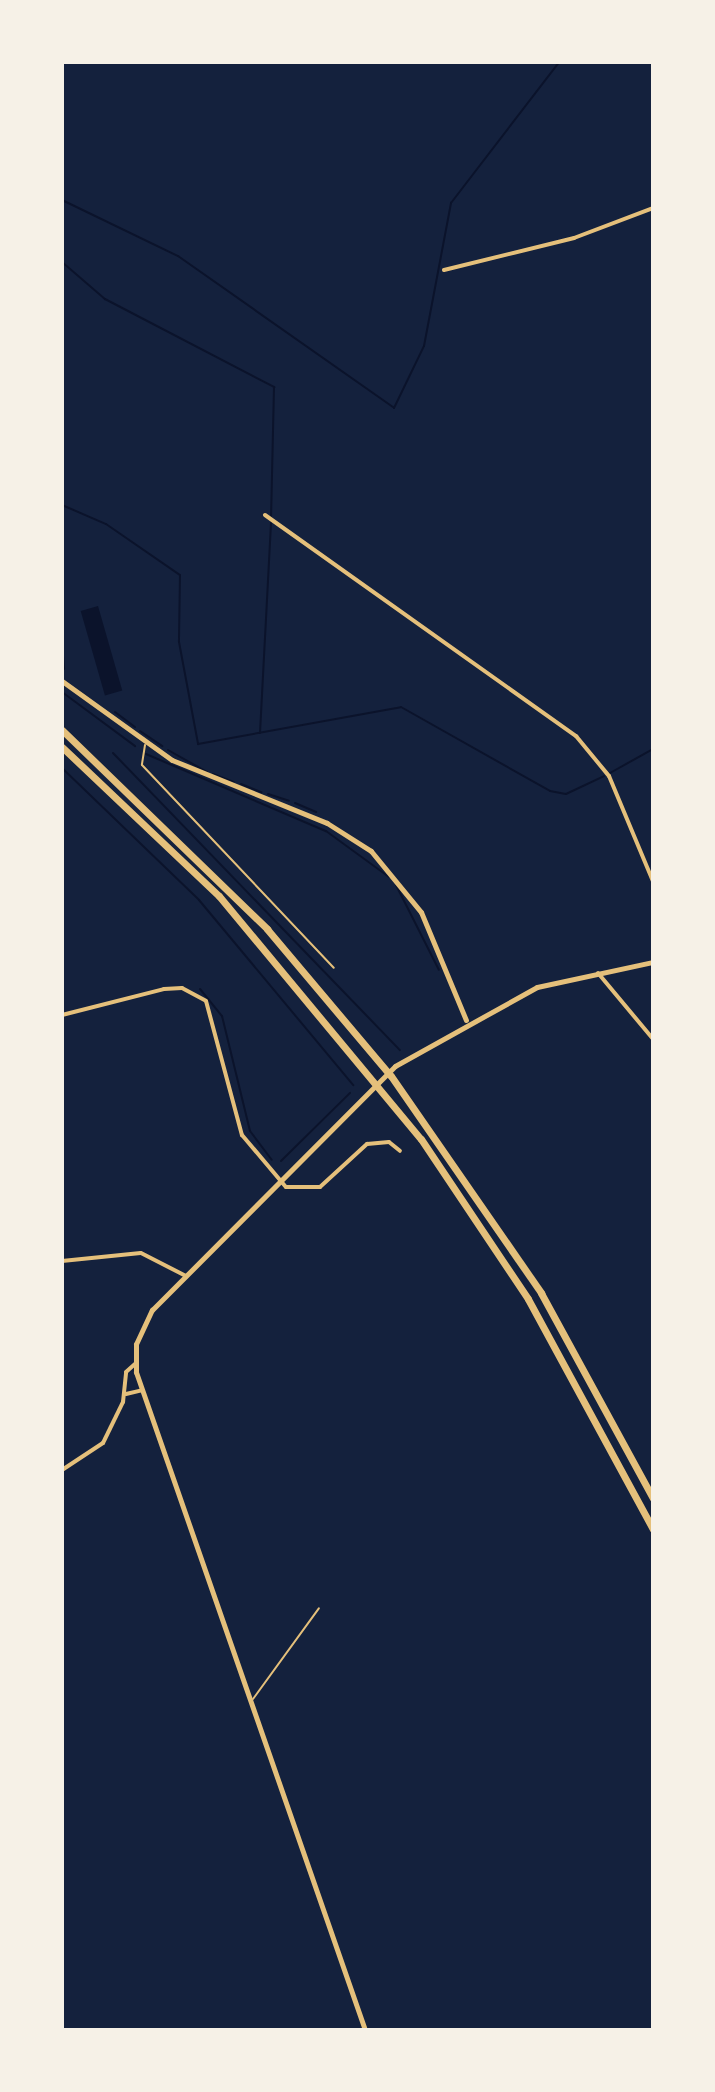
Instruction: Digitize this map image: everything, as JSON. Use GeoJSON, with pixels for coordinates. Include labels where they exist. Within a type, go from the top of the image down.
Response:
{"type":"FeatureCollection","features":[{"type":"Feature","properties":{"kind":"highway"},"geometry":{"type":"LineString","coordinates":[[62,730],[216,876],[391,1076],[541,1293],[653,1498]]}},
{"type":"Feature","properties":{"kind":"highway"},"geometry":{"type":"LineString","coordinates":[[62,747],[219,896],[380,1085],[528,1299],[653,1529]]}},
{"type":"Feature","properties":{"kind":"street"},"geometry":{"type":"LineString","coordinates":[[444,270],[561,242],[653,208]]}},
{"type":"Feature","properties":{"kind":"street"},"geometry":{"type":"LineString","coordinates":[[265,515],[576,736],[609,776],[653,881]]}},
{"type":"Feature","properties":{"kind":"street"},"geometry":{"type":"LineString","coordinates":[[62,681],[146,744],[207,778],[327,823],[371,851],[421,912],[466,1020]]}},
{"type":"Feature","properties":{"kind":"street"},"geometry":{"type":"LineString","coordinates":[[62,1470],[103,1443],[126,1394],[124,1376],[135,1364],[145,1321],[369,1085],[466,1020],[537,987],[653,962]]}},
{"type":"Feature","properties":{"kind":"street"},"geometry":{"type":"LineString","coordinates":[[598,973],[653,1039]]}},
{"type":"Feature","properties":{"kind":"street"},"geometry":{"type":"LineString","coordinates":[[62,1015],[164,989],[182,988],[206,1001],[242,1135],[277,1181],[306,1192],[367,1144],[389,1142],[400,1151]]}},
{"type":"Feature","properties":{"kind":"street"},"geometry":{"type":"LineString","coordinates":[[62,1261],[141,1253],[186,1276]]}},
{"type":"Feature","properties":{"kind":"street"},"geometry":{"type":"LineString","coordinates":[[135,1364],[365,2030]]}},
{"type":"Feature","properties":{"kind":"street"},"geometry":{"type":"LineString","coordinates":[[126,1394],[143,1390]]}},
{"type":"Feature","properties":{"kind":"lane"},"geometry":{"type":"LineString","coordinates":[[146,744],[142,765],[334,968]]}},
{"type":"Feature","properties":{"kind":"lane"},"geometry":{"type":"LineString","coordinates":[[253,1699],[319,1608]]}},
{"type":"Feature","properties":{"kind":"water"},"geometry":{"type":"Polygon","coordinates":[[[98,606],[122,691],[105,696],[81,611],[98,606]]]}},
{"type":"Feature","properties":{"kind":"waterway"},"geometry":{"type":"LineString","coordinates":[[62,200],[178,256],[394,408],[424,346],[451,203],[559,62]]}},
{"type":"Feature","properties":{"kind":"waterway"},"geometry":{"type":"LineString","coordinates":[[62,262],[105,299],[274,387],[271,516]]}},
{"type":"Feature","properties":{"kind":"waterway"},"geometry":{"type":"LineString","coordinates":[[62,505],[106,524],[180,575],[179,642],[198,744],[401,707],[550,791],[566,794],[604,776]]}},
{"type":"Feature","properties":{"kind":"waterway"},"geometry":{"type":"LineString","coordinates":[[260,733],[271,522]]}},
{"type":"Feature","properties":{"kind":"waterway"},"geometry":{"type":"LineString","coordinates":[[62,645],[64,669]]}},
{"type":"Feature","properties":{"kind":"waterway"},"geometry":{"type":"LineString","coordinates":[[62,692],[135,746]]}},
{"type":"Feature","properties":{"kind":"waterway"},"geometry":{"type":"LineString","coordinates":[[115,712],[135,727]]}},
{"type":"Feature","properties":{"kind":"waterway"},"geometry":{"type":"LineString","coordinates":[[140,731],[162,746]]}},
{"type":"Feature","properties":{"kind":"waterway"},"geometry":{"type":"LineString","coordinates":[[610,773],[653,749]]}},
{"type":"Feature","properties":{"kind":"waterway"},"geometry":{"type":"LineString","coordinates":[[168,750],[207,772]]}},
{"type":"Feature","properties":{"kind":"waterway"},"geometry":{"type":"LineString","coordinates":[[113,753],[400,1050]]}},
{"type":"Feature","properties":{"kind":"waterway"},"geometry":{"type":"LineString","coordinates":[[146,754],[326,831],[389,877]]}},
{"type":"Feature","properties":{"kind":"waterway"},"geometry":{"type":"LineString","coordinates":[[62,768],[199,900],[353,1085]]}},
{"type":"Feature","properties":{"kind":"waterway"},"geometry":{"type":"LineString","coordinates":[[213,774],[234,782]]}},
{"type":"Feature","properties":{"kind":"waterway"},"geometry":{"type":"LineString","coordinates":[[241,784],[261,792]]}},
{"type":"Feature","properties":{"kind":"waterway"},"geometry":{"type":"LineString","coordinates":[[268,794],[289,801]]}},
{"type":"Feature","properties":{"kind":"waterway"},"geometry":{"type":"LineString","coordinates":[[295,803],[316,812]]}},
{"type":"Feature","properties":{"kind":"waterway"},"geometry":{"type":"LineString","coordinates":[[396,885],[439,970]]}},
{"type":"Feature","properties":{"kind":"waterway"},"geometry":{"type":"LineString","coordinates":[[200,989],[222,1016],[250,1131],[272,1160]]}},
{"type":"Feature","properties":{"kind":"waterway"},"geometry":{"type":"LineString","coordinates":[[281,1161],[350,1093]]}}]}
